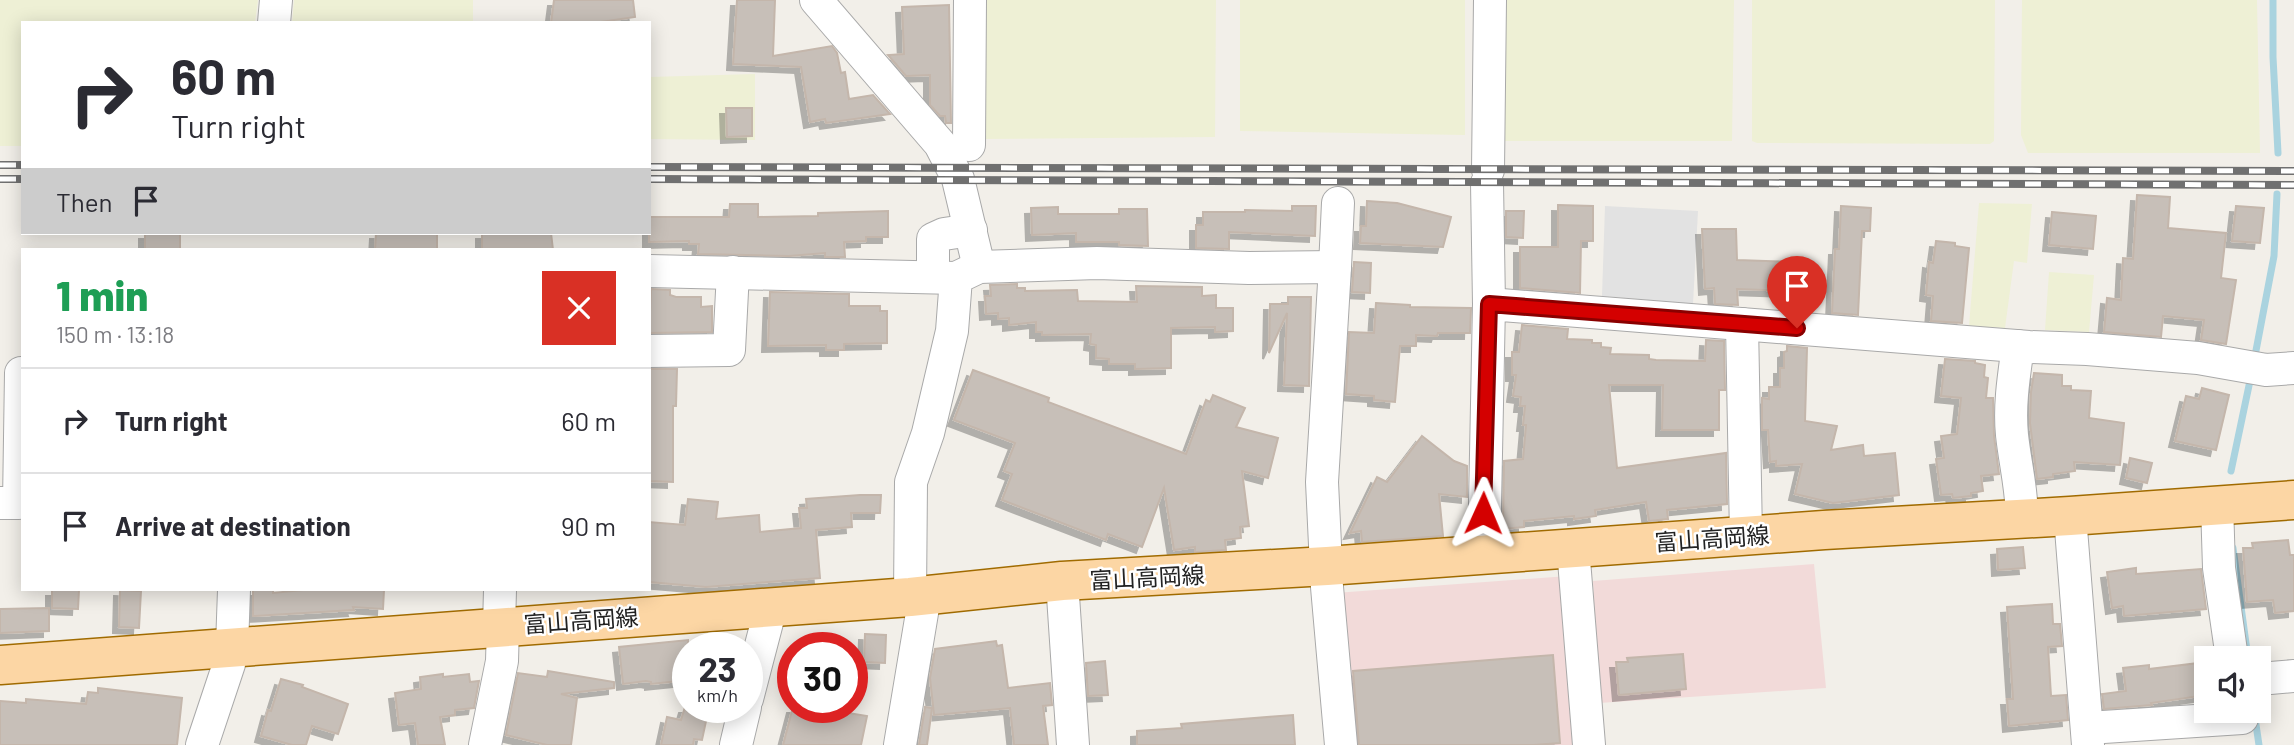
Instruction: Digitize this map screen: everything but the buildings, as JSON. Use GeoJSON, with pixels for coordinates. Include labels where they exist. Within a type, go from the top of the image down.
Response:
{"type":"FeatureCollection","features":[{"type":"Feature","properties":{"kind":"main road","name":"富山高岡線"},"geometry":{"type":"LineString","coordinates":[[0,665],[232,646],[501,614],[771,607],[1062,582],[2294,500]]}},
{"type":"Feature","properties":{"kind":"street"},"geometry":{"type":"LineString","coordinates":[[274,21],[276,0]]}},
{"type":"Feature","properties":{"kind":"street"},"geometry":{"type":"LineString","coordinates":[[816,0],[940,144],[958,179],[971,230],[956,274],[952,331],[928,433],[911,482],[918,596],[900,745]]}},
{"type":"Feature","properties":{"kind":"street"},"geometry":{"type":"LineString","coordinates":[[969,145],[970,0]]}},
{"type":"Feature","properties":{"kind":"street"},"geometry":{"type":"LineString","coordinates":[[1484,554],[1489,304],[1490,0]]}},
{"type":"Feature","properties":{"kind":"street"},"geometry":{"type":"LineString","coordinates":[[1338,203],[1322,482],[1341,745]]}},
{"type":"Feature","properties":{"kind":"street"},"geometry":{"type":"LineString","coordinates":[[956,274],[933,239],[937,235],[971,230]]}},
{"type":"Feature","properties":{"kind":"street"},"geometry":{"type":"LineString","coordinates":[[651,271],[956,274],[1097,263],[1249,268],[1335,267]]}},
{"type":"Feature","properties":{"kind":"street"},"geometry":{"type":"LineString","coordinates":[[651,351],[729,351],[733,272]]}},
{"type":"Feature","properties":{"kind":"street"},"geometry":{"type":"LineString","coordinates":[[1489,304],[2198,358],[2268,368]]}},
{"type":"Feature","properties":{"kind":"street"},"geometry":{"type":"LineString","coordinates":[[1742,324],[1746,536]]}},
{"type":"Feature","properties":{"kind":"street"},"geometry":{"type":"LineString","coordinates":[[2018,346],[2011,400],[2011,433],[2022,501],[2022,518]]}},
{"type":"Feature","properties":{"kind":"street"},"geometry":{"type":"LineString","coordinates":[[0,503],[19,503],[14,372]]}},
{"type":"Feature","properties":{"kind":"street"},"geometry":{"type":"LineString","coordinates":[[2217,504],[2219,568],[2230,646]]}},
{"type":"Feature","properties":{"kind":"street"},"geometry":{"type":"LineString","coordinates":[[2070,516],[2088,737],[2201,723]]}},
{"type":"Feature","properties":{"kind":"street"},"geometry":{"type":"LineString","coordinates":[[1573,548],[1589,745]]}},
{"type":"Feature","properties":{"kind":"street"},"geometry":{"type":"LineString","coordinates":[[1062,582],[1073,745]]}},
{"type":"Feature","properties":{"kind":"street"},"geometry":{"type":"LineString","coordinates":[[202,745],[229,664],[234,591]]}},
{"type":"Feature","properties":{"kind":"street"},"geometry":{"type":"LineString","coordinates":[[763,638],[771,607]]}},
{"type":"Feature","properties":{"kind":"street"},"geometry":{"type":"LineString","coordinates":[[485,745],[502,661],[501,614]]}},
{"type":"Feature","properties":{"kind":"street"},"geometry":{"type":"LineString","coordinates":[[2271,678],[2294,676]]}},
{"type":"Feature","properties":{"kind":"street"},"geometry":{"type":"LineString","coordinates":[[736,745],[741,723]]}},
{"type":"Feature","properties":{"kind":"shaded area"},"geometry":{"type":"Polygon","coordinates":[[[1605,206],[1698,211],[1693,304],[1602,296],[1605,206]]]}},
{"type":"Feature","properties":{"kind":"shaded area"},"geometry":{"type":"Polygon","coordinates":[[[1814,564],[1826,688],[1599,703],[1593,581],[1814,564]]]}},
{"type":"Feature","properties":{"kind":"shaded area"},"geometry":{"type":"Polygon","coordinates":[[[1568,576],[1576,745],[1348,745],[1335,593],[1568,576]]]}},
{"type":"Feature","properties":{"kind":"green space"},"geometry":{"type":"Polygon","coordinates":[[[0,0],[258,0],[255,21],[21,21],[21,146],[0,146],[0,0]]]}},
{"type":"Feature","properties":{"kind":"green space"},"geometry":{"type":"Polygon","coordinates":[[[294,0],[473,0],[473,21],[292,21],[294,0]]]}},
{"type":"Feature","properties":{"kind":"green space"},"geometry":{"type":"Polygon","coordinates":[[[983,0],[1216,0],[1215,137],[983,139],[983,0]]]}},
{"type":"Feature","properties":{"kind":"green space"},"geometry":{"type":"Polygon","coordinates":[[[1240,0],[1465,0],[1465,135],[1240,131],[1240,0]]]}},
{"type":"Feature","properties":{"kind":"green space"},"geometry":{"type":"Polygon","coordinates":[[[1505,0],[1734,0],[1732,141],[1504,141],[1505,0]]]}},
{"type":"Feature","properties":{"kind":"green space"},"geometry":{"type":"Polygon","coordinates":[[[1752,0],[1995,0],[1994,141],[1990,144],[1752,141],[1752,0]]]}},
{"type":"Feature","properties":{"kind":"green space"},"geometry":{"type":"Polygon","coordinates":[[[2022,0],[2257,0],[2260,153],[2028,153],[2021,135],[2022,0]]]}},
{"type":"Feature","properties":{"kind":"green space"},"geometry":{"type":"Polygon","coordinates":[[[755,74],[755,140],[651,139],[651,77],[755,74]]]}},
{"type":"Feature","properties":{"kind":"green space"},"geometry":{"type":"Polygon","coordinates":[[[1979,203],[2032,204],[2027,263],[2014,261],[2005,328],[1969,326],[1979,203]]]}},
{"type":"Feature","properties":{"kind":"green space"},"geometry":{"type":"Polygon","coordinates":[[[2049,272],[2094,275],[2089,332],[2045,330],[2049,272]]]}},
{"type":"Feature","properties":{"kind":"waterway"},"geometry":{"type":"LineString","coordinates":[[2273,0],[2278,153]]}},
{"type":"Feature","properties":{"kind":"waterway"},"geometry":{"type":"LineString","coordinates":[[2254,361],[2274,256],[2277,194]]}},
{"type":"Feature","properties":{"kind":"waterway"},"geometry":{"type":"LineString","coordinates":[[2231,471],[2251,376]]}},
{"type":"Feature","properties":{"kind":"waterway"},"geometry":{"type":"LineString","coordinates":[[2233,548],[2246,646]]}},
{"type":"Feature","properties":{"kind":"waterway"},"geometry":{"type":"LineString","coordinates":[[2256,723],[2259,745]]}},
{"type":"Feature","properties":{"kind":"railway"},"geometry":{"type":"LineString","coordinates":[[0,165],[21,165]]}},
{"type":"Feature","properties":{"kind":"railway"},"geometry":{"type":"LineString","coordinates":[[651,167],[2294,171]]}},
{"type":"Feature","properties":{"kind":"railway"},"geometry":{"type":"LineString","coordinates":[[0,179],[21,179]]}},
{"type":"Feature","properties":{"kind":"railway"},"geometry":{"type":"LineString","coordinates":[[651,179],[2294,185]]}},
{"type":"Feature","properties":{"kind":"route"},"geometry":{"type":"LineString","coordinates":[[1483,513],[1489,304],[1797,328]]}}]}
